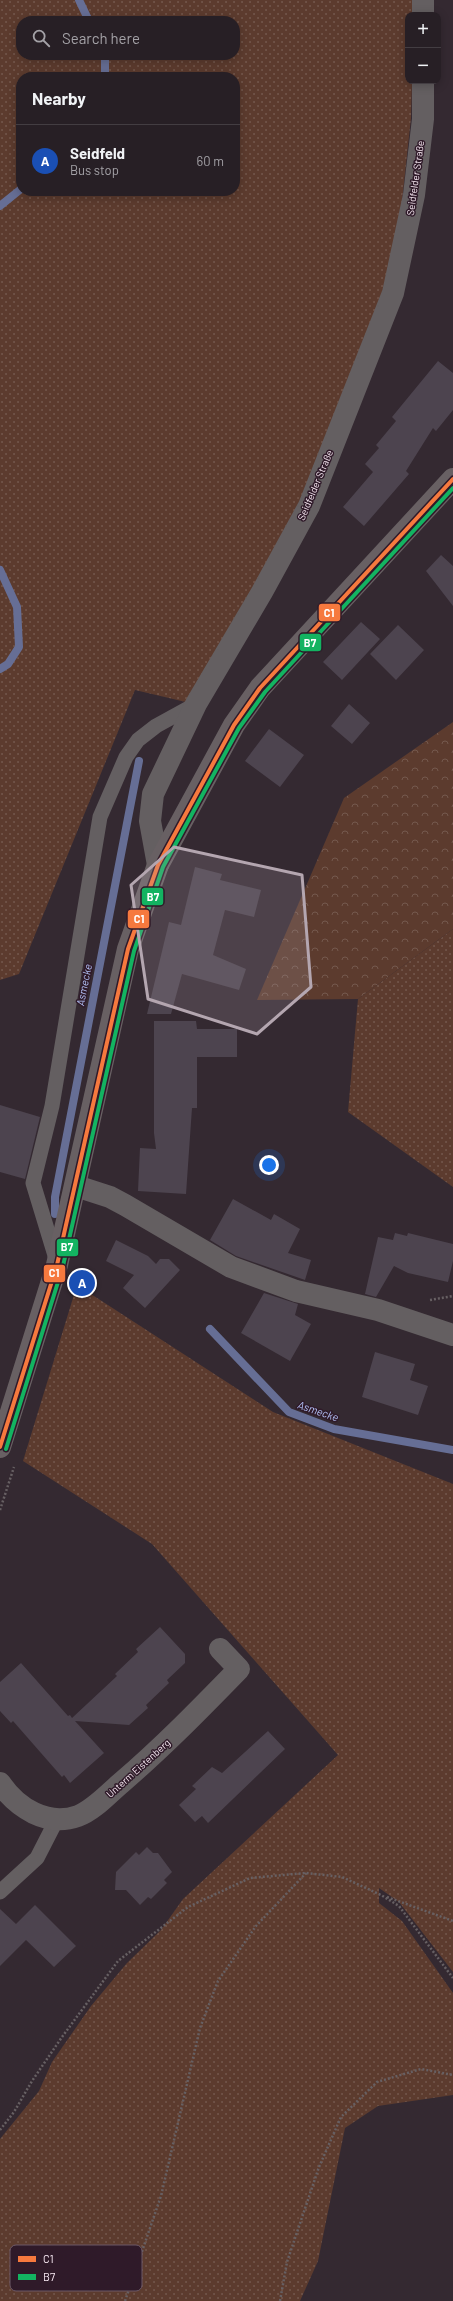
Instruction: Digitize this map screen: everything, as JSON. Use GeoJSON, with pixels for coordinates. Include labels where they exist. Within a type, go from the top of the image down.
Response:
{"type":"FeatureCollection","features":[{"type":"Feature","properties":{"kind":"main road"},"geometry":{"type":"LineString","coordinates":[[8,1453],[76,1186],[128,948],[158,865],[234,725],[260,688],[453,479]]}},
{"type":"Feature","properties":{"kind":"street"},"geometry":{"type":"LineString","coordinates":[[423,0],[423,12]]}},
{"type":"Feature","properties":{"kind":"street","name":"Seidfelder Straße"},"geometry":{"type":"LineString","coordinates":[[158,865],[150,821],[153,794],[196,704],[262,592],[309,506],[393,293],[414,195],[423,119],[423,84]]}},
{"type":"Feature","properties":{"kind":"street"},"geometry":{"type":"LineString","coordinates":[[76,1186],[125,1205],[231,1267],[296,1291],[378,1310],[453,1335]]}},
{"type":"Feature","properties":{"kind":"street","name":"Unterm Eistenberg"},"geometry":{"type":"LineString","coordinates":[[0,1783],[20,1807],[37,1815],[57,1819],[78,1816],[97,1804],[172,1738],[239,1669],[220,1649]]}},
{"type":"Feature","properties":{"kind":"lane"},"geometry":{"type":"LineString","coordinates":[[57,1265],[34,1183],[52,1106],[100,817],[126,757],[138,740],[156,726],[196,704]]}},
{"type":"Feature","properties":{"kind":"lane"},"geometry":{"type":"LineString","coordinates":[[0,1892],[37,1858],[57,1819]]}},
{"type":"Feature","properties":{"kind":"path"},"geometry":{"type":"LineString","coordinates":[[0,1510],[8,1453]]}},
{"type":"Feature","properties":{"kind":"path"},"geometry":{"type":"LineString","coordinates":[[142,2251],[161,2196],[200,2028],[218,1981],[256,1926],[306,1873]]}},
{"type":"Feature","properties":{"kind":"path"},"geometry":{"type":"LineString","coordinates":[[0,2130],[14,2112],[32,2081],[62,2037],[118,1961],[188,1906],[250,1878],[306,1873],[342,1877],[381,1895],[453,1921]]}},
{"type":"Feature","properties":{"kind":"path"},"geometry":{"type":"LineString","coordinates":[[381,1895],[399,1906],[453,1978]]}},
{"type":"Feature","properties":{"kind":"path"},"geometry":{"type":"LineString","coordinates":[[280,2301],[287,2262],[319,2167],[341,2117],[377,2082],[421,2069],[453,2075]]}},
{"type":"Feature","properties":{"kind":"path"},"geometry":{"type":"LineString","coordinates":[[125,2301],[128,2291]]}},
{"type":"Feature","properties":{"kind":"highlighted area"},"geometry":{"type":"Polygon","coordinates":[[[174,847],[302,875],[311,987],[257,1034],[148,999],[131,885],[174,847]]]}},
{"type":"Feature","properties":{"kind":"green space"},"geometry":{"type":"Polygon","coordinates":[[[0,0],[423,0],[416,12],[405,12],[405,84],[412,84],[411,118],[396,257],[313,478],[190,703],[135,690],[19,974],[0,980],[0,0]]]}},
{"type":"Feature","properties":{"kind":"green space"},"geometry":{"type":"Polygon","coordinates":[[[453,722],[453,929],[358,999],[257,1000],[344,798],[453,722]]]}},
{"type":"Feature","properties":{"kind":"green space"},"geometry":{"type":"Polygon","coordinates":[[[453,929],[453,1187],[348,1112],[358,999],[453,929]]]}},
{"type":"Feature","properties":{"kind":"green space"},"geometry":{"type":"Polygon","coordinates":[[[77,1285],[273,1412],[453,1484],[453,1972],[399,1902],[379,1888],[379,1903],[402,1921],[453,1993],[453,2095],[378,2106],[345,2128],[318,2261],[300,2301],[0,2301],[0,2139],[39,2091],[52,2062],[91,2006],[127,1963],[161,1930],[183,1899],[338,1755],[152,1544],[23,1461],[77,1285]]]}},
{"type":"Feature","properties":{"kind":"building"},"geometry":{"type":"Polygon","coordinates":[[[438,361],[453,373],[453,410],[436,431],[433,428],[406,471],[409,474],[364,526],[343,507],[373,472],[365,464],[379,448],[376,445],[396,421],[392,417],[438,361]]]}},
{"type":"Feature","properties":{"kind":"building"},"geometry":{"type":"Polygon","coordinates":[[[441,555],[453,566],[453,606],[426,571],[441,555]]]}},
{"type":"Feature","properties":{"kind":"building"},"geometry":{"type":"Polygon","coordinates":[[[361,622],[380,639],[342,680],[323,662],[361,622]]]}},
{"type":"Feature","properties":{"kind":"building"},"geometry":{"type":"Polygon","coordinates":[[[398,625],[424,650],[396,680],[370,654],[398,625]]]}},
{"type":"Feature","properties":{"kind":"building"},"geometry":{"type":"Polygon","coordinates":[[[349,704],[370,723],[352,744],[331,726],[349,704]]]}},
{"type":"Feature","properties":{"kind":"building"},"geometry":{"type":"Polygon","coordinates":[[[269,729],[304,755],[280,787],[245,761],[269,729]]]}},
{"type":"Feature","properties":{"kind":"building"},"geometry":{"type":"Polygon","coordinates":[[[195,867],[222,874],[220,880],[261,890],[254,917],[225,910],[213,955],[246,969],[239,990],[182,974],[171,1014],[147,1014],[169,922],[181,925],[195,867]]]}},
{"type":"Feature","properties":{"kind":"building"},"geometry":{"type":"Polygon","coordinates":[[[154,1021],[196,1021],[197,1029],[237,1029],[237,1057],[197,1057],[197,1108],[192,1108],[186,1194],[138,1191],[140,1148],[156,1149],[154,1133],[154,1021]]]}},
{"type":"Feature","properties":{"kind":"building"},"geometry":{"type":"Polygon","coordinates":[[[0,1105],[40,1117],[25,1179],[0,1172],[0,1105]]]}},
{"type":"Feature","properties":{"kind":"building"},"geometry":{"type":"Polygon","coordinates":[[[233,1199],[271,1220],[274,1214],[300,1229],[288,1253],[311,1260],[305,1280],[236,1256],[210,1240],[233,1199]]]}},
{"type":"Feature","properties":{"kind":"building"},"geometry":{"type":"Polygon","coordinates":[[[395,1233],[407,1236],[408,1233],[453,1244],[453,1261],[448,1282],[408,1273],[394,1266],[376,1297],[365,1294],[378,1237],[393,1240],[395,1233]]]}},
{"type":"Feature","properties":{"kind":"building"},"geometry":{"type":"Polygon","coordinates":[[[116,1240],[148,1256],[156,1264],[160,1259],[169,1259],[180,1270],[145,1308],[123,1288],[134,1275],[106,1261],[116,1240]]]}},
{"type":"Feature","properties":{"kind":"building"},"geometry":{"type":"Polygon","coordinates":[[[264,1293],[298,1304],[295,1315],[311,1324],[290,1361],[241,1333],[264,1293]]]}},
{"type":"Feature","properties":{"kind":"building"},"geometry":{"type":"Polygon","coordinates":[[[375,1352],[415,1364],[410,1380],[428,1386],[418,1415],[362,1397],[375,1352]]]}},
{"type":"Feature","properties":{"kind":"building"},"geometry":{"type":"Polygon","coordinates":[[[160,1627],[185,1654],[185,1663],[167,1680],[169,1683],[146,1705],[148,1708],[129,1725],[75,1721],[104,1753],[70,1783],[64,1775],[62,1777],[13,1721],[11,1723],[0,1711],[0,1682],[21,1663],[68,1716],[70,1715],[72,1718],[117,1676],[115,1674],[138,1652],[136,1649],[160,1627]]]}},
{"type":"Feature","properties":{"kind":"building"},"geometry":{"type":"Polygon","coordinates":[[[268,1731],[285,1749],[208,1823],[202,1816],[195,1822],[179,1805],[196,1789],[192,1786],[212,1767],[222,1773],[268,1731]]]}},
{"type":"Feature","properties":{"kind":"building"},"geometry":{"type":"Polygon","coordinates":[[[147,1847],[153,1853],[158,1853],[172,1872],[164,1880],[167,1883],[151,1899],[148,1897],[140,1905],[126,1890],[115,1890],[116,1872],[136,1852],[139,1855],[147,1847]]]}},
{"type":"Feature","properties":{"kind":"building"},"geometry":{"type":"Polygon","coordinates":[[[35,1905],[76,1946],[54,1967],[26,1940],[0,1966],[0,1909],[16,1924],[35,1905]]]}},
{"type":"Feature","properties":{"kind":"waterway"},"geometry":{"type":"LineString","coordinates":[[79,0],[87,16]]}},
{"type":"Feature","properties":{"kind":"waterway"},"geometry":{"type":"LineString","coordinates":[[105,60],[105,72]]}},
{"type":"Feature","properties":{"kind":"waterway"},"geometry":{"type":"LineString","coordinates":[[0,206],[16,193]]}},
{"type":"Feature","properties":{"kind":"waterway"},"geometry":{"type":"LineString","coordinates":[[0,570],[17,607],[19,647],[8,664],[0,669]]}},
{"type":"Feature","properties":{"kind":"waterway","name":"Asmecke"},"geometry":{"type":"LineString","coordinates":[[55,1214],[55,1197],[139,761]]}},
{"type":"Feature","properties":{"kind":"waterway","name":"Asmecke"},"geometry":{"type":"LineString","coordinates":[[210,1329],[289,1412],[334,1429],[453,1450]]}},
{"type":"Feature","properties":{"kind":"transit line","name":"C1"},"geometry":{"type":"LineString","coordinates":[[0,1447],[57,1265],[128,949],[158,865],[234,725],[260,688],[453,479]]}},
{"type":"Feature","properties":{"kind":"transit line","name":"B7"},"geometry":{"type":"LineString","coordinates":[[6,1449],[63,1266],[134,951],[163,867],[239,728],[265,692],[453,488]]}},
{"type":"Feature","properties":{"kind":"place","name":"Seidfeld"},"geometry":{"type":"Point","coordinates":[82,1283]}}]}
